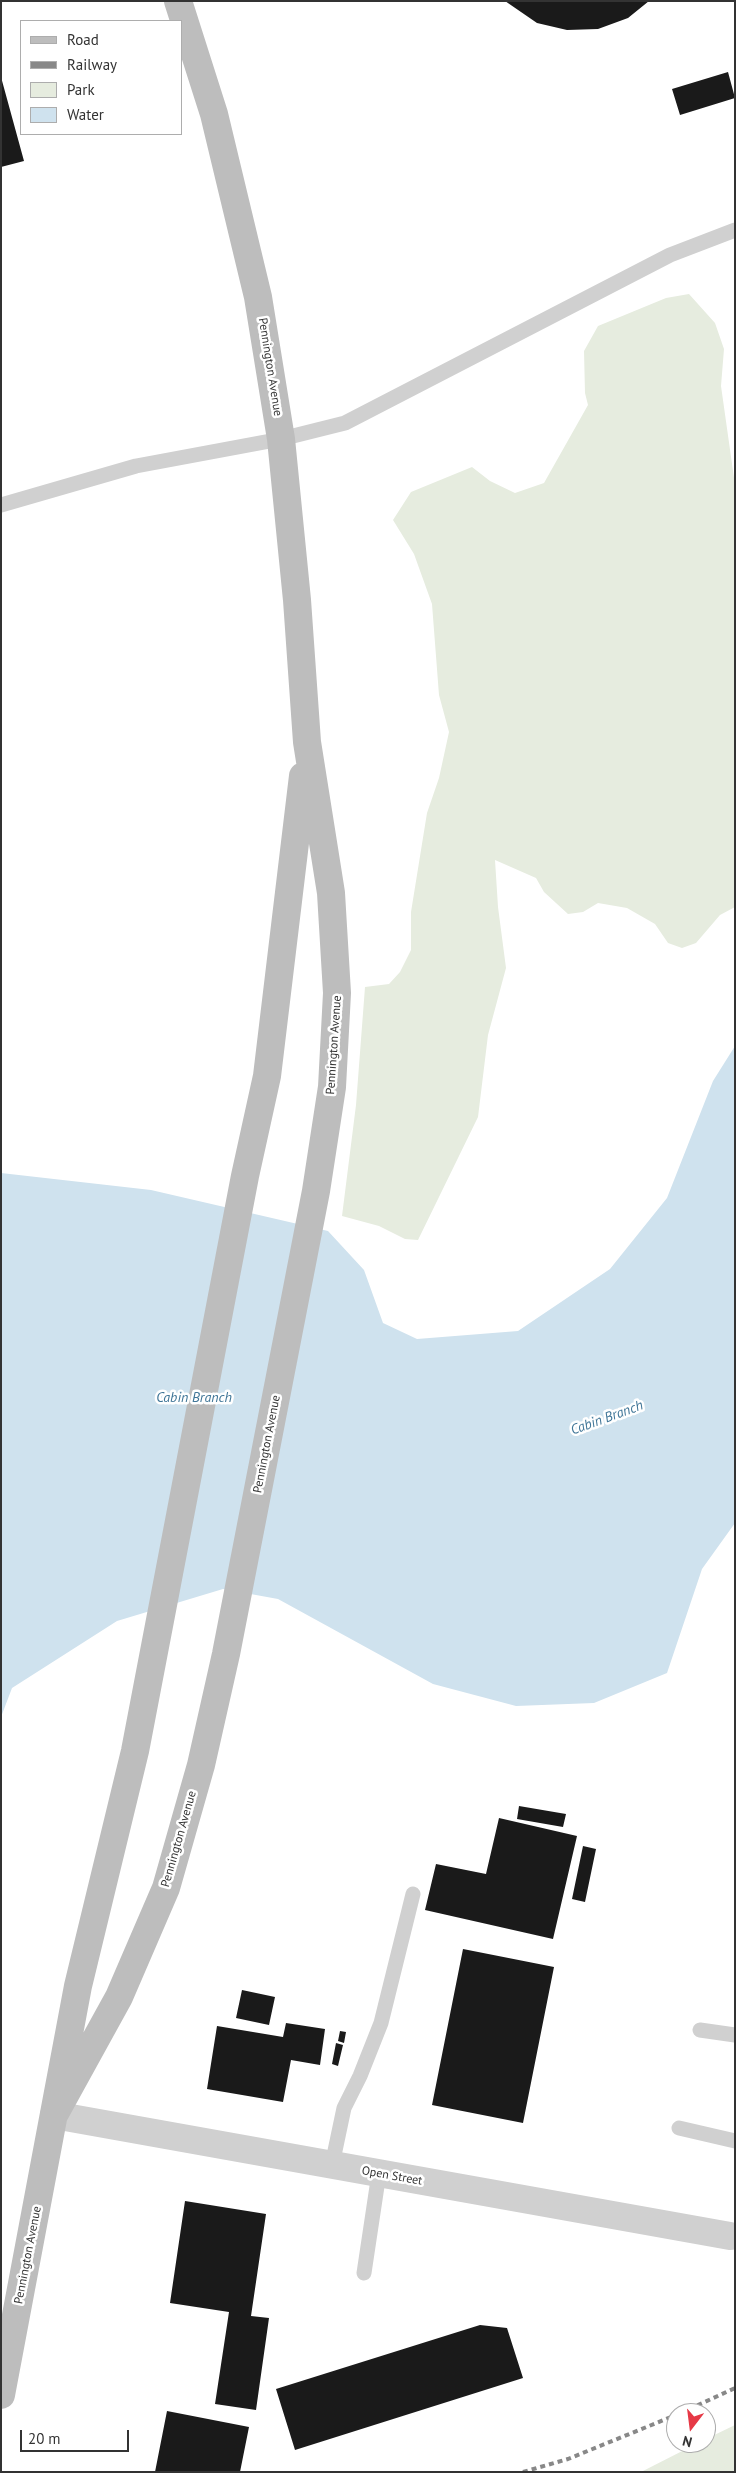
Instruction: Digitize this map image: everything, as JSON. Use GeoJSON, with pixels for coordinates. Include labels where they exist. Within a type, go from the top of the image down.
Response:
{"type":"FeatureCollection","features":[{"type":"Feature","properties":{"kind":"main road","name":"Pennington Avenue"},"geometry":{"type":"LineString","coordinates":[[54,2115],[119,1997],[166,1888],[201,1765],[226,1654],[316,1191],[332,1087],[337,993],[331,893],[307,742],[297,600],[282,439],[256,287],[214,114],[178,1]]}},
{"type":"Feature","properties":{"kind":"main road","name":"Pennington Avenue"},"geometry":{"type":"LineString","coordinates":[[1,2395],[78,1986],[135,1752],[245,1176],[267,1076],[307,742]]}},
{"type":"Feature","properties":{"kind":"street","name":"Open Street"},"geometry":{"type":"LineString","coordinates":[[54,2115],[732,2236]]}},
{"type":"Feature","properties":{"kind":"lane"},"geometry":{"type":"LineString","coordinates":[[1,505],[136,466],[282,439],[345,424],[670,255],[735,230]]}},
{"type":"Feature","properties":{"kind":"lane"},"geometry":{"type":"LineString","coordinates":[[332,2165],[344,2108],[360,2076],[381,2023],[413,1894]]}},
{"type":"Feature","properties":{"kind":"lane"},"geometry":{"type":"LineString","coordinates":[[700,2030],[735,2035]]}},
{"type":"Feature","properties":{"kind":"lane"},"geometry":{"type":"LineString","coordinates":[[680,2128],[735,2141]]}},
{"type":"Feature","properties":{"kind":"lane"},"geometry":{"type":"LineString","coordinates":[[364,2273],[379,2174]]}},
{"type":"Feature","properties":{"kind":"green space"},"geometry":{"type":"Polygon","coordinates":[[[689,294],[715,323],[724,349],[721,386],[735,485],[735,907],[720,915],[696,943],[682,948],[668,943],[655,924],[627,908],[598,903],[583,912],[568,914],[544,892],[536,878],[495,860],[498,907],[506,968],[488,1035],[478,1117],[418,1240],[405,1239],[379,1226],[342,1216],[356,1105],[365,987],[389,984],[400,972],[411,950],[411,912],[427,813],[439,778],[449,732],[439,695],[432,604],[414,554],[393,520],[411,492],[472,467],[490,481],[515,493],[544,483],[588,405],[585,393],[584,351],[598,326],[666,298],[689,294]]]}},
{"type":"Feature","properties":{"kind":"green space"},"geometry":{"type":"Polygon","coordinates":[[[735,2425],[735,2472],[641,2472],[678,2453],[716,2453],[716,2434],[735,2425]]]}},
{"type":"Feature","properties":{"kind":"water","name":"Cabin Branch"},"geometry":{"type":"Polygon","coordinates":[[[735,1046],[735,1523],[702,1569],[667,1673],[594,1703],[516,1706],[433,1684],[278,1599],[223,1589],[117,1621],[12,1688],[1,1717],[1,1173],[151,1190],[328,1231],[364,1270],[383,1323],[417,1339],[518,1331],[610,1269],[667,1198],[713,1081],[735,1046]]]}},
{"type":"Feature","properties":{"kind":"building"},"geometry":{"type":"Polygon","coordinates":[[[505,1],[649,1],[628,18],[598,29],[567,30],[537,23],[505,1]]]}},
{"type":"Feature","properties":{"kind":"building"},"geometry":{"type":"Polygon","coordinates":[[[728,72],[735,98],[680,115],[672,89],[728,72]]]}},
{"type":"Feature","properties":{"kind":"building"},"geometry":{"type":"Polygon","coordinates":[[[1,77],[24,161],[1,167],[1,77]]]}},
{"type":"Feature","properties":{"kind":"building"},"geometry":{"type":"Polygon","coordinates":[[[519,1806],[566,1814],[563,1827],[517,1819],[519,1806]]]}},
{"type":"Feature","properties":{"kind":"building"},"geometry":{"type":"Polygon","coordinates":[[[499,1818],[577,1836],[553,1939],[425,1910],[436,1864],[486,1874],[499,1818]]]}},
{"type":"Feature","properties":{"kind":"building"},"geometry":{"type":"Polygon","coordinates":[[[583,1846],[596,1849],[585,1902],[572,1899],[583,1846]]]}},
{"type":"Feature","properties":{"kind":"building"},"geometry":{"type":"Polygon","coordinates":[[[463,1949],[554,1967],[523,2123],[432,2105],[463,1949]]]}},
{"type":"Feature","properties":{"kind":"building"},"geometry":{"type":"Polygon","coordinates":[[[242,1990],[275,1997],[269,2025],[236,2018],[242,1990]]]}},
{"type":"Feature","properties":{"kind":"building"},"geometry":{"type":"Polygon","coordinates":[[[286,2023],[325,2029],[320,2065],[291,2060],[283,2102],[207,2089],[217,2026],[283,2037],[286,2023]]]}},
{"type":"Feature","properties":{"kind":"building"},"geometry":{"type":"Polygon","coordinates":[[[340,2031],[346,2032],[344,2043],[338,2041],[340,2031]]]}},
{"type":"Feature","properties":{"kind":"building"},"geometry":{"type":"Polygon","coordinates":[[[336,2043],[343,2045],[338,2066],[332,2064],[336,2043]]]}},
{"type":"Feature","properties":{"kind":"building"},"geometry":{"type":"Polygon","coordinates":[[[185,2201],[266,2214],[251,2316],[269,2318],[256,2410],[215,2404],[229,2312],[170,2303],[185,2201]]]}},
{"type":"Feature","properties":{"kind":"building"},"geometry":{"type":"Polygon","coordinates":[[[480,2325],[507,2328],[523,2378],[295,2450],[276,2389],[480,2325]]]}},
{"type":"Feature","properties":{"kind":"building"},"geometry":{"type":"Polygon","coordinates":[[[167,2411],[249,2427],[240,2472],[155,2472],[167,2411]]]}},
{"type":"Feature","properties":{"kind":"railway"},"geometry":{"type":"LineString","coordinates":[[703,2403],[735,2388]]}},
{"type":"Feature","properties":{"kind":"railway"},"geometry":{"type":"LineString","coordinates":[[523,2472],[568,2459],[666,2419]]}}]}
